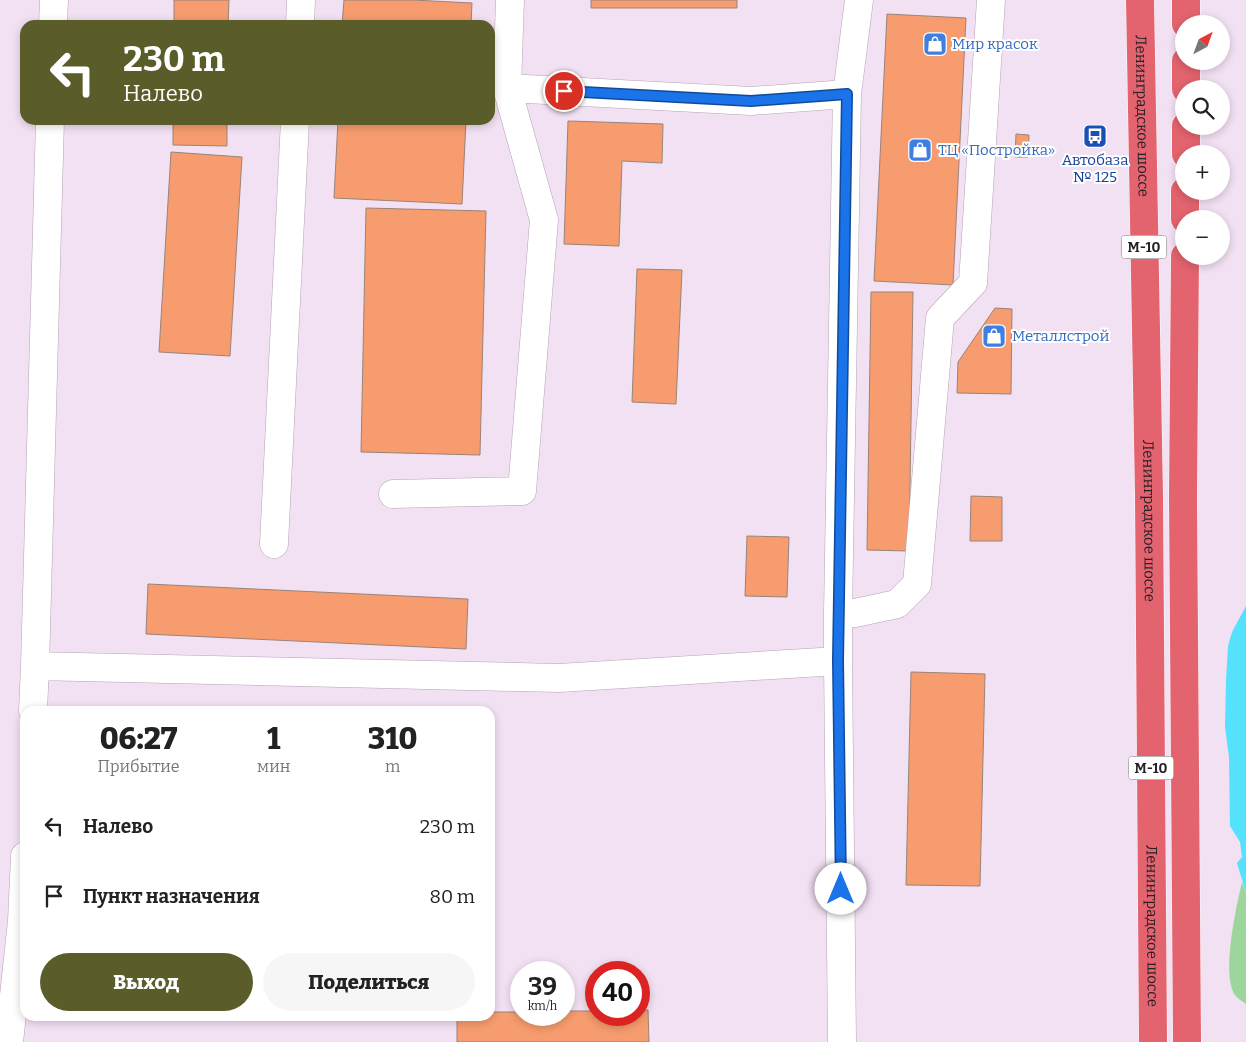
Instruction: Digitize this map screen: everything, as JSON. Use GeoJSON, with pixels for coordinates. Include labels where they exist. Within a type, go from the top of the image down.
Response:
{"type":"FeatureCollection","features":[{"type":"Feature","properties":{"kind":"highway","name":"Ленинградское шоссе"},"geometry":{"type":"LineString","coordinates":[[1140,0],[1149,495],[1153,1042]]}},
{"type":"Feature","properties":{"kind":"highway"},"geometry":{"type":"LineString","coordinates":[[1186,0],[1186,15]]}},
{"type":"Feature","properties":{"kind":"highway","name":"М-10"},"geometry":{"type":"LineString","coordinates":[[1185,265],[1183,498],[1187,1042]]}},
{"type":"Feature","properties":{"kind":"street"},"geometry":{"type":"LineString","coordinates":[[53,20],[54,0]]}},
{"type":"Feature","properties":{"kind":"street"},"geometry":{"type":"LineString","coordinates":[[300,20],[302,0]]}},
{"type":"Feature","properties":{"kind":"street"},"geometry":{"type":"LineString","coordinates":[[393,494],[522,491],[544,220],[507,88],[510,0]]}},
{"type":"Feature","properties":{"kind":"street"},"geometry":{"type":"LineString","coordinates":[[842,1042],[838,613],[847,94],[859,0]]}},
{"type":"Feature","properties":{"kind":"street"},"geometry":{"type":"LineString","coordinates":[[838,613],[855,613],[897,604],[917,584],[940,318],[973,284],[991,0]]}},
{"type":"Feature","properties":{"kind":"street"},"geometry":{"type":"LineString","coordinates":[[507,88],[751,101],[847,94]]}},
{"type":"Feature","properties":{"kind":"street"},"geometry":{"type":"LineString","coordinates":[[33,706],[50,125]]}},
{"type":"Feature","properties":{"kind":"street"},"geometry":{"type":"LineString","coordinates":[[274,544],[295,125]]}},
{"type":"Feature","properties":{"kind":"street"},"geometry":{"type":"LineString","coordinates":[[35,666],[558,678],[838,660]]}},
{"type":"Feature","properties":{"kind":"street"},"geometry":{"type":"LineString","coordinates":[[9,1042],[20,940]]}},
{"type":"Feature","properties":{"kind":"green space"},"geometry":{"type":"Polygon","coordinates":[[[1242,882],[1246,893],[1246,1004],[1234,994],[1229,970],[1231,939],[1242,882]]]}},
{"type":"Feature","properties":{"kind":"water"},"geometry":{"type":"Polygon","coordinates":[[[1246,606],[1246,893],[1237,863],[1242,857],[1240,842],[1230,826],[1229,757],[1225,727],[1228,646],[1232,632],[1246,606]]]}},
{"type":"Feature","properties":{"kind":"building"},"geometry":{"type":"Polygon","coordinates":[[[174,0],[229,0],[228,20],[174,20],[174,0]]]}},
{"type":"Feature","properties":{"kind":"building"},"geometry":{"type":"Polygon","coordinates":[[[344,0],[413,0],[472,3],[471,20],[342,20],[344,0]]]}},
{"type":"Feature","properties":{"kind":"building"},"geometry":{"type":"Polygon","coordinates":[[[591,0],[737,0],[737,8],[591,8],[591,0]]]}},
{"type":"Feature","properties":{"kind":"building","name":"ТЦ «Постройка»"},"geometry":{"type":"Polygon","coordinates":[[[887,14],[966,18],[953,285],[874,281],[887,14]]]}},
{"type":"Feature","properties":{"kind":"building"},"geometry":{"type":"Polygon","coordinates":[[[568,121],[663,124],[662,163],[622,161],[619,246],[564,244],[568,121]]]}},
{"type":"Feature","properties":{"kind":"building"},"geometry":{"type":"Polygon","coordinates":[[[173,125],[227,125],[227,146],[173,145],[173,125]]]}},
{"type":"Feature","properties":{"kind":"building"},"geometry":{"type":"Polygon","coordinates":[[[338,125],[466,125],[462,204],[334,198],[338,125]]]}},
{"type":"Feature","properties":{"kind":"building"},"geometry":{"type":"Polygon","coordinates":[[[1016,134],[1029,135],[1028,157],[1015,157],[1016,134]]]}},
{"type":"Feature","properties":{"kind":"building"},"geometry":{"type":"Polygon","coordinates":[[[171,152],[242,157],[230,356],[159,352],[171,152]]]}},
{"type":"Feature","properties":{"kind":"building"},"geometry":{"type":"Polygon","coordinates":[[[366,208],[486,211],[480,455],[361,452],[366,208]]]}},
{"type":"Feature","properties":{"kind":"building"},"geometry":{"type":"Polygon","coordinates":[[[637,269],[682,270],[676,404],[632,402],[637,269]]]}},
{"type":"Feature","properties":{"kind":"building"},"geometry":{"type":"Polygon","coordinates":[[[871,292],[913,292],[909,551],[867,550],[871,292]]]}},
{"type":"Feature","properties":{"kind":"building","name":"Металлстрой"},"geometry":{"type":"Polygon","coordinates":[[[995,308],[1012,309],[1011,394],[957,393],[958,362],[995,308]]]}},
{"type":"Feature","properties":{"kind":"building"},"geometry":{"type":"Polygon","coordinates":[[[971,496],[1002,497],[1002,541],[970,541],[971,496]]]}},
{"type":"Feature","properties":{"kind":"building"},"geometry":{"type":"Polygon","coordinates":[[[747,536],[789,537],[787,597],[745,596],[747,536]]]}},
{"type":"Feature","properties":{"kind":"building"},"geometry":{"type":"Polygon","coordinates":[[[148,584],[468,599],[466,649],[146,634],[148,584]]]}},
{"type":"Feature","properties":{"kind":"building"},"geometry":{"type":"Polygon","coordinates":[[[911,672],[985,674],[980,886],[906,885],[911,672]]]}},
{"type":"Feature","properties":{"kind":"building"},"geometry":{"type":"Polygon","coordinates":[[[575,1011],[585,1011],[585,1026],[648,1026],[649,1042],[457,1042],[457,1021],[495,1021],[495,1012],[510,1012],[510,1026],[575,1026],[575,1011]]]}},
{"type":"Feature","properties":{"kind":"place","name":"Мир красок"},"geometry":{"type":"Point","coordinates":[935,44]}},
{"type":"Feature","properties":{"kind":"place","name":"Автобаза № 125"},"geometry":{"type":"Point","coordinates":[1095,136]}},
{"type":"Feature","properties":{"kind":"place","name":"ТЦ «Постройка»"},"geometry":{"type":"Point","coordinates":[920,150]}},
{"type":"Feature","properties":{"kind":"place","name":"Металлстрой"},"geometry":{"type":"Point","coordinates":[994,336]}},
{"type":"Feature","properties":{"kind":"route"},"geometry":{"type":"LineString","coordinates":[[564,91],[751,101],[847,94],[838,660],[841,889]]}}]}
